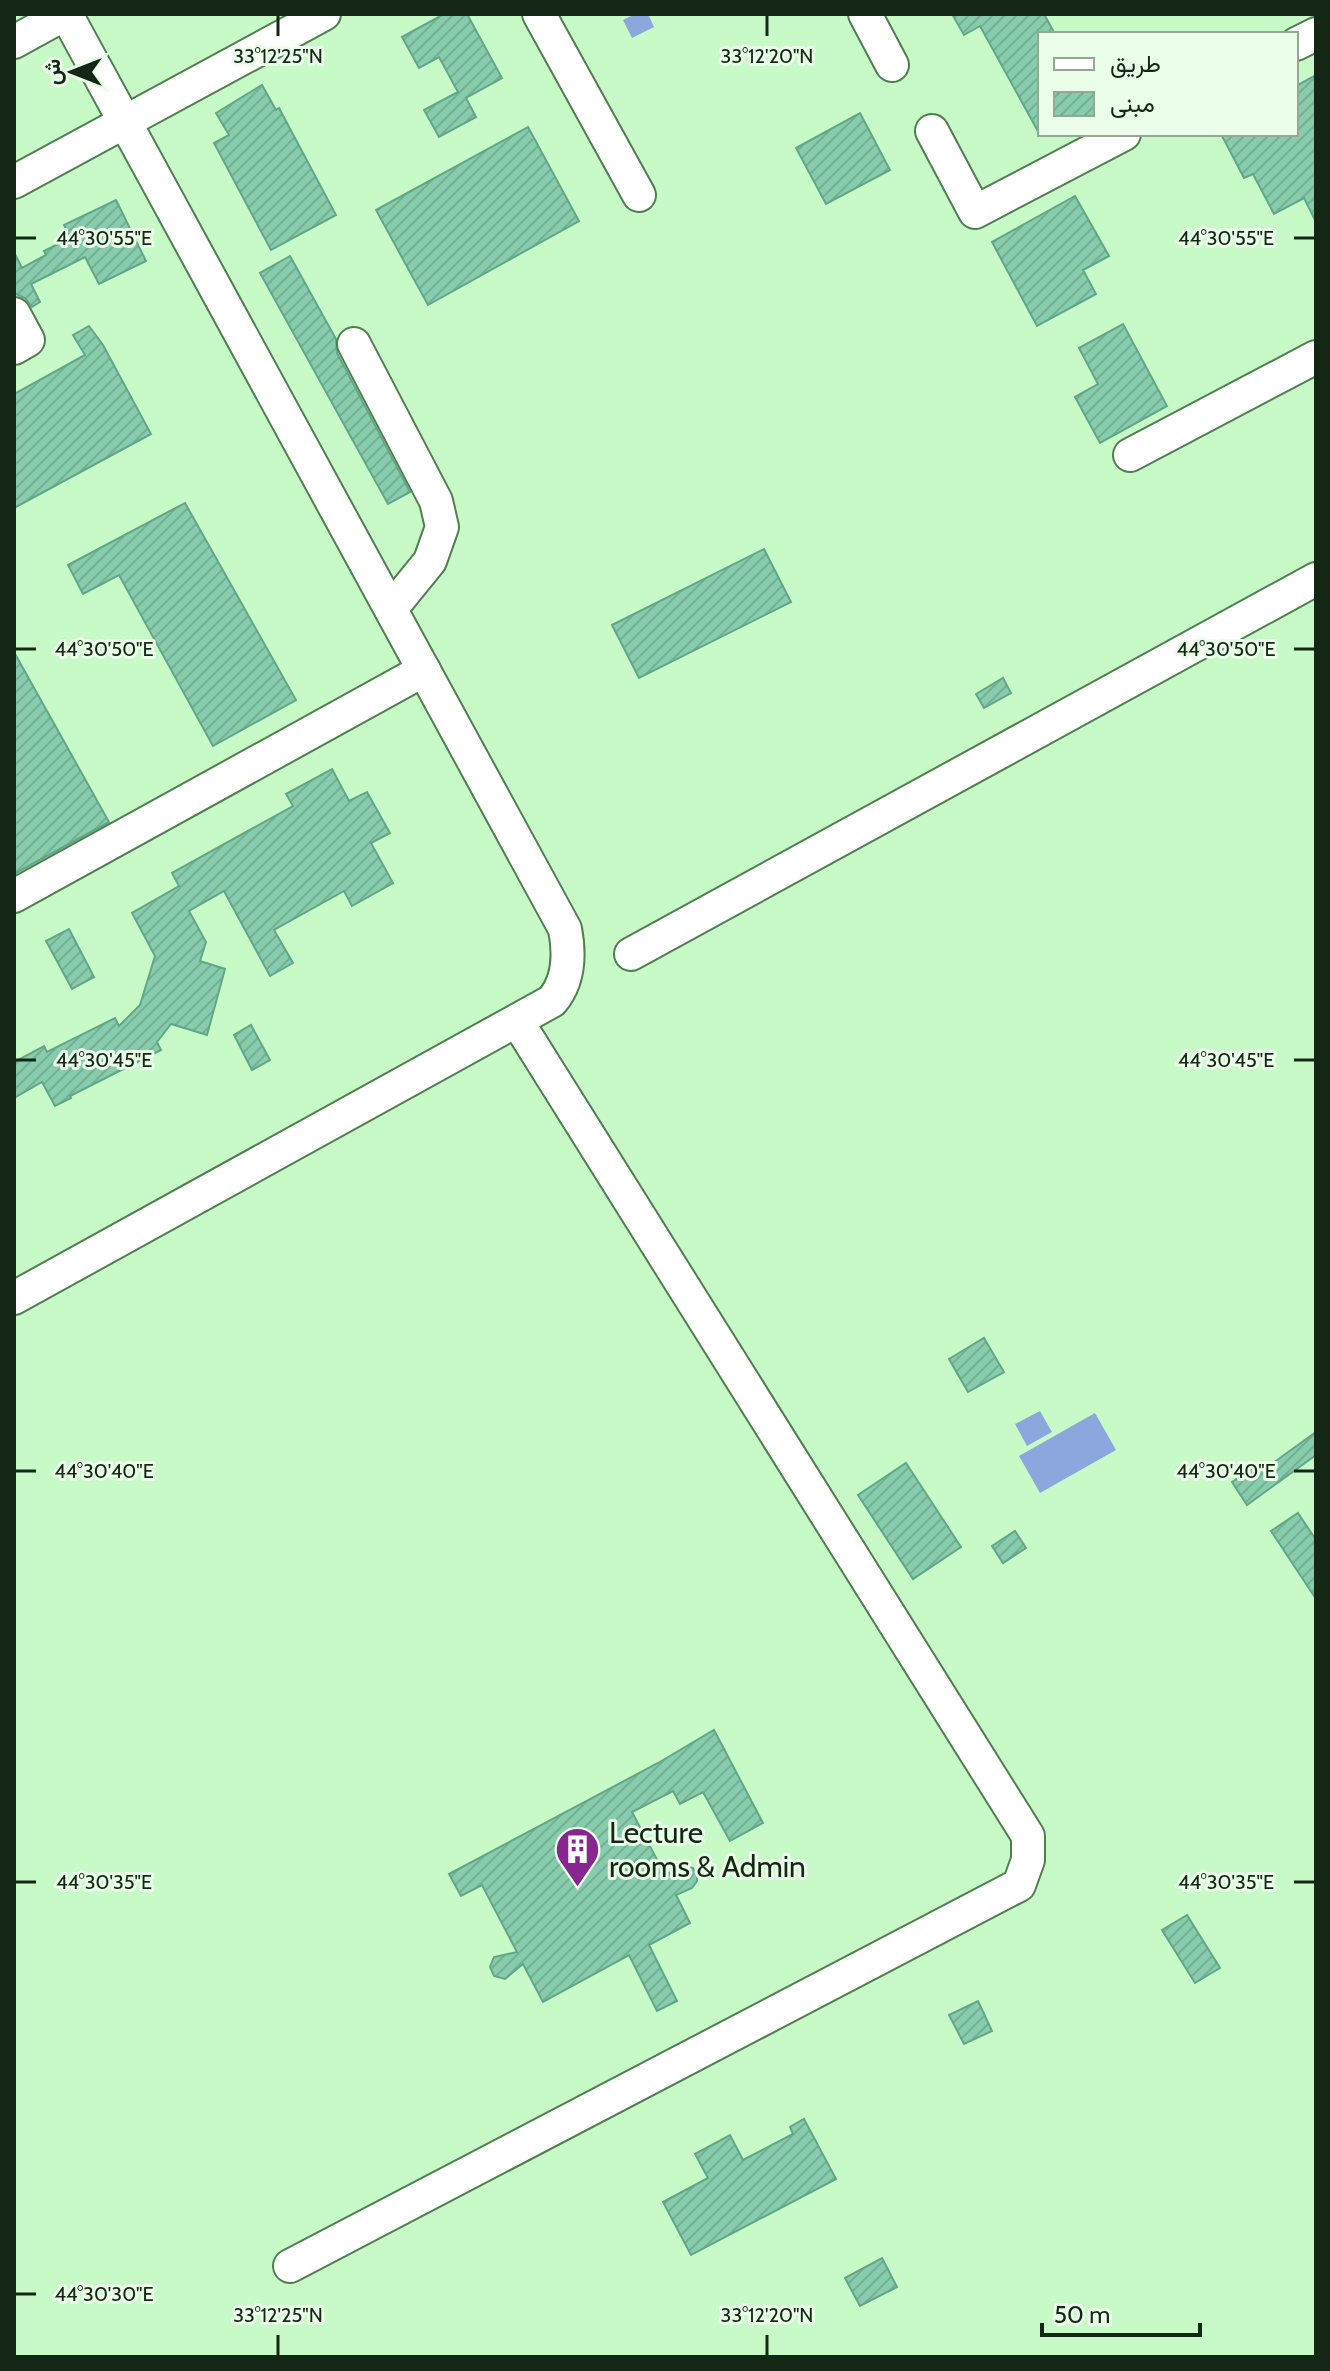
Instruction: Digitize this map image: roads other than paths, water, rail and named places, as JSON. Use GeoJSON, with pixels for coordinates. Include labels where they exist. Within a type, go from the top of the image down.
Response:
{"type":"FeatureCollection","features":[{"type":"Feature","properties":{"kind":"lane"},"geometry":{"type":"LineString","coordinates":[[14,42],[66,14],[565,929],[568,948],[561,990],[552,1001],[14,1298]]}},
{"type":"Feature","properties":{"kind":"lane"},"geometry":{"type":"LineString","coordinates":[[14,182],[324,14]]}},
{"type":"Feature","properties":{"kind":"lane"},"geometry":{"type":"LineString","coordinates":[[539,14],[639,195]]}},
{"type":"Feature","properties":{"kind":"lane"},"geometry":{"type":"LineString","coordinates":[[865,14],[892,65]]}},
{"type":"Feature","properties":{"kind":"lane"},"geometry":{"type":"LineString","coordinates":[[1298,43],[1316,34]]}},
{"type":"Feature","properties":{"kind":"lane"},"geometry":{"type":"LineString","coordinates":[[932,131],[975,212],[1120,136]]}},
{"type":"Feature","properties":{"kind":"lane"},"geometry":{"type":"LineString","coordinates":[[14,314],[28,340],[14,348]]}},
{"type":"Feature","properties":{"kind":"lane"},"geometry":{"type":"LineString","coordinates":[[354,344],[436,501],[442,527],[430,561],[391,609]]}},
{"type":"Feature","properties":{"kind":"lane"},"geometry":{"type":"LineString","coordinates":[[1130,455],[1316,357]]}},
{"type":"Feature","properties":{"kind":"lane"},"geometry":{"type":"LineString","coordinates":[[631,954],[1316,579]]}},
{"type":"Feature","properties":{"kind":"lane"},"geometry":{"type":"LineString","coordinates":[[14,896],[424,670]]}},
{"type":"Feature","properties":{"kind":"lane"},"geometry":{"type":"LineString","coordinates":[[290,2266],[1019,1885],[1028,1860],[1028,1836],[517,1021]]}},
{"type":"Feature","properties":{"kind":"water"},"geometry":{"type":"Polygon","coordinates":[[[635,14],[648,14],[654,27],[632,38],[623,20],[635,14]]]}},
{"type":"Feature","properties":{"kind":"water"},"geometry":{"type":"Polygon","coordinates":[[[1040,1411],[1052,1432],[1027,1446],[1015,1424],[1040,1411]]]}},
{"type":"Feature","properties":{"kind":"water"},"geometry":{"type":"Polygon","coordinates":[[[1095,1413],[1116,1450],[1040,1493],[1019,1456],[1095,1413]]]}},
{"type":"Feature","properties":{"kind":"place","name":"Lecture rooms & Admin"},"geometry":{"type":"Point","coordinates":[578,1889]}}]}
